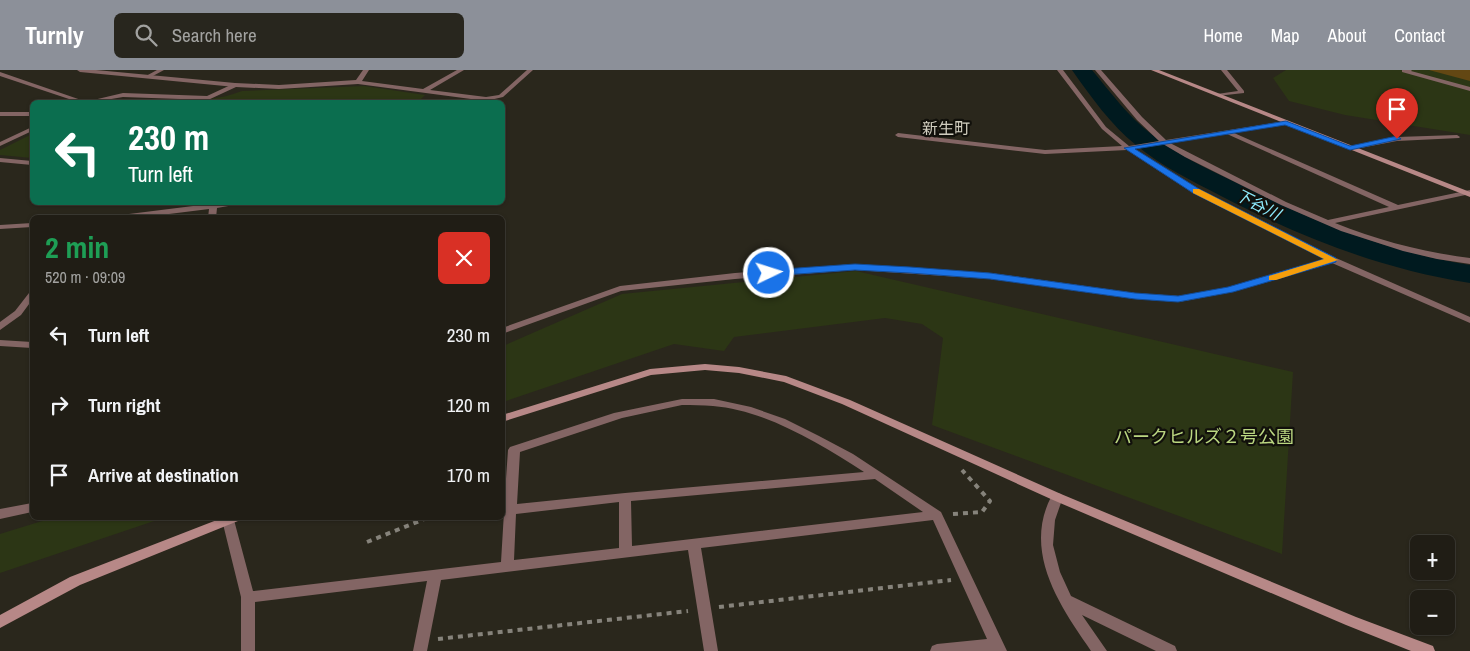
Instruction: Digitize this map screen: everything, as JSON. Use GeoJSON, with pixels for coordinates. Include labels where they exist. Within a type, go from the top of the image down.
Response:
{"type":"FeatureCollection","features":[{"type":"Feature","properties":{"kind":"street"},"geometry":{"type":"LineString","coordinates":[[80,70],[235,85],[278,87],[358,82],[486,99],[501,96],[530,70]]}},
{"type":"Feature","properties":{"kind":"street"},"geometry":{"type":"LineString","coordinates":[[149,76],[161,70]]}},
{"type":"Feature","properties":{"kind":"street"},"geometry":{"type":"LineString","coordinates":[[358,82],[367,72],[366,70]]}},
{"type":"Feature","properties":{"kind":"street"},"geometry":{"type":"LineString","coordinates":[[423,91],[461,70]]}},
{"type":"Feature","properties":{"kind":"street"},"geometry":{"type":"LineString","coordinates":[[1060,70],[1104,128],[1128,148],[1196,191],[1333,260],[1470,320]]}},
{"type":"Feature","properties":{"kind":"street"},"geometry":{"type":"LineString","coordinates":[[1098,70],[1165,143],[1279,202],[1326,223],[1373,240],[1440,258],[1470,261]]}},
{"type":"Feature","properties":{"kind":"street"},"geometry":{"type":"LineString","coordinates":[[1154,70],[1468,193]]}},
{"type":"Feature","properties":{"kind":"street"},"geometry":{"type":"LineString","coordinates":[[1219,96],[1242,92],[1224,70]]}},
{"type":"Feature","properties":{"kind":"street"},"geometry":{"type":"LineString","coordinates":[[1405,70],[1470,89]]}},
{"type":"Feature","properties":{"kind":"street"},"geometry":{"type":"LineString","coordinates":[[0,74],[76,100]]}},
{"type":"Feature","properties":{"kind":"street"},"geometry":{"type":"LineString","coordinates":[[98,100],[123,95],[208,98],[235,85]]}},
{"type":"Feature","properties":{"kind":"street"},"geometry":{"type":"LineString","coordinates":[[0,114],[30,114]]}},
{"type":"Feature","properties":{"kind":"street"},"geometry":{"type":"LineString","coordinates":[[898,135],[1045,152],[1128,148],[1286,123]]}},
{"type":"Feature","properties":{"kind":"street"},"geometry":{"type":"LineString","coordinates":[[0,144],[30,130]]}},
{"type":"Feature","properties":{"kind":"street"},"geometry":{"type":"LineString","coordinates":[[1229,132],[1397,208]]}},
{"type":"Feature","properties":{"kind":"street"},"geometry":{"type":"LineString","coordinates":[[1350,148],[1397,139],[1457,137]]}},
{"type":"Feature","properties":{"kind":"street"},"geometry":{"type":"LineString","coordinates":[[0,160],[30,163]]}},
{"type":"Feature","properties":{"kind":"street"},"geometry":{"type":"LineString","coordinates":[[1326,223],[1468,193]]}},
{"type":"Feature","properties":{"kind":"street"},"geometry":{"type":"LineString","coordinates":[[143,215],[230,205]]}},
{"type":"Feature","properties":{"kind":"street"},"geometry":{"type":"LineString","coordinates":[[212,215],[213,208]]}},
{"type":"Feature","properties":{"kind":"street"},"geometry":{"type":"LineString","coordinates":[[0,227],[30,225]]}},
{"type":"Feature","properties":{"kind":"street"},"geometry":{"type":"LineString","coordinates":[[505,331],[620,289],[735,276],[855,267],[990,276],[1135,296],[1178,299],[1229,290],[1333,260]]}},
{"type":"Feature","properties":{"kind":"street"},"geometry":{"type":"LineString","coordinates":[[0,327],[18,313],[30,298]]}},
{"type":"Feature","properties":{"kind":"street"},"geometry":{"type":"LineString","coordinates":[[18,313],[30,311]]}},
{"type":"Feature","properties":{"kind":"street"},"geometry":{"type":"LineString","coordinates":[[0,343],[30,345]]}},
{"type":"Feature","properties":{"kind":"street"},"geometry":{"type":"LineString","coordinates":[[505,418],[650,372],[697,368],[739,370],[786,380],[846,402],[1057,497],[1428,651]]}},
{"type":"Feature","properties":{"kind":"street"},"geometry":{"type":"LineString","coordinates":[[507,567],[514,450],[649,407],[684,402],[716,403],[751,411],[794,428],[877,475],[937,515],[999,647],[936,651]]}},
{"type":"Feature","properties":{"kind":"street"},"geometry":{"type":"LineString","coordinates":[[509,510],[625,497],[877,475]]}},
{"type":"Feature","properties":{"kind":"street"},"geometry":{"type":"LineString","coordinates":[[625,497],[626,551]]}},
{"type":"Feature","properties":{"kind":"street"},"geometry":{"type":"LineString","coordinates":[[1057,497],[1049,513],[1047,546],[1056,578],[1084,632],[1100,651]]}},
{"type":"Feature","properties":{"kind":"street"},"geometry":{"type":"LineString","coordinates":[[0,514],[30,508]]}},
{"type":"Feature","properties":{"kind":"street"},"geometry":{"type":"LineString","coordinates":[[248,597],[937,515]]}},
{"type":"Feature","properties":{"kind":"street"},"geometry":{"type":"LineString","coordinates":[[0,622],[75,581],[228,520]]}},
{"type":"Feature","properties":{"kind":"street"},"geometry":{"type":"LineString","coordinates":[[231,520],[248,597],[248,651]]}},
{"type":"Feature","properties":{"kind":"street"},"geometry":{"type":"LineString","coordinates":[[694,545],[711,651]]}},
{"type":"Feature","properties":{"kind":"street"},"geometry":{"type":"LineString","coordinates":[[420,651],[436,575]]}},
{"type":"Feature","properties":{"kind":"street"},"geometry":{"type":"LineString","coordinates":[[1068,601],[1170,651]]}},
{"type":"Feature","properties":{"kind":"path"},"geometry":{"type":"LineString","coordinates":[[937,515],[982,512],[990,501],[961,469]]}},
{"type":"Feature","properties":{"kind":"path"},"geometry":{"type":"LineString","coordinates":[[367,542],[422,520]]}},
{"type":"Feature","properties":{"kind":"green space"},"geometry":{"type":"Polygon","coordinates":[[[1286,70],[1470,70],[1470,135],[1345,115],[1289,101],[1273,78],[1286,70]]]}},
{"type":"Feature","properties":{"kind":"green space"},"geometry":{"type":"Polygon","coordinates":[[[364,86],[425,95],[420,100],[204,100],[242,91],[364,86]]]}},
{"type":"Feature","properties":{"kind":"green space"},"geometry":{"type":"Polygon","coordinates":[[[140,99],[179,100],[137,100],[140,99]]]}},
{"type":"Feature","properties":{"kind":"green space"},"geometry":{"type":"Polygon","coordinates":[[[30,135],[30,158],[0,155],[0,150],[30,135]]]}},
{"type":"Feature","properties":{"kind":"green space","name":"パークヒルズ２号公園"},"geometry":{"type":"Polygon","coordinates":[[[856,271],[1293,372],[1282,554],[932,425],[943,338],[922,324],[885,318],[734,337],[724,351],[674,344],[505,401],[505,345],[622,294],[856,271]]]}},
{"type":"Feature","properties":{"kind":"green space"},"geometry":{"type":"Polygon","coordinates":[[[46,520],[157,520],[0,573],[0,534],[46,520]]]}},
{"type":"Feature","properties":{"kind":"waterway","name":"下谷川"},"geometry":{"type":"LineString","coordinates":[[1082,70],[1136,133],[1183,166],[1253,202],[1343,242],[1406,262],[1470,274]]}},
{"type":"Feature","properties":{"kind":"slow traffic"},"geometry":{"type":"LineString","coordinates":[[1196,191],[1333,260],[1272,278]]}},
{"type":"Feature","properties":{"kind":"district","name":"新生町"},"geometry":{"type":"Point","coordinates":[946,128]}},
{"type":"Feature","properties":{"kind":"route"},"geometry":{"type":"LineString","coordinates":[[769,273],[855,267],[910,270],[990,276],[1135,296],[1178,299],[1229,290],[1333,260],[1196,191],[1128,148],[1286,123],[1350,148],[1397,139]]}}]}
